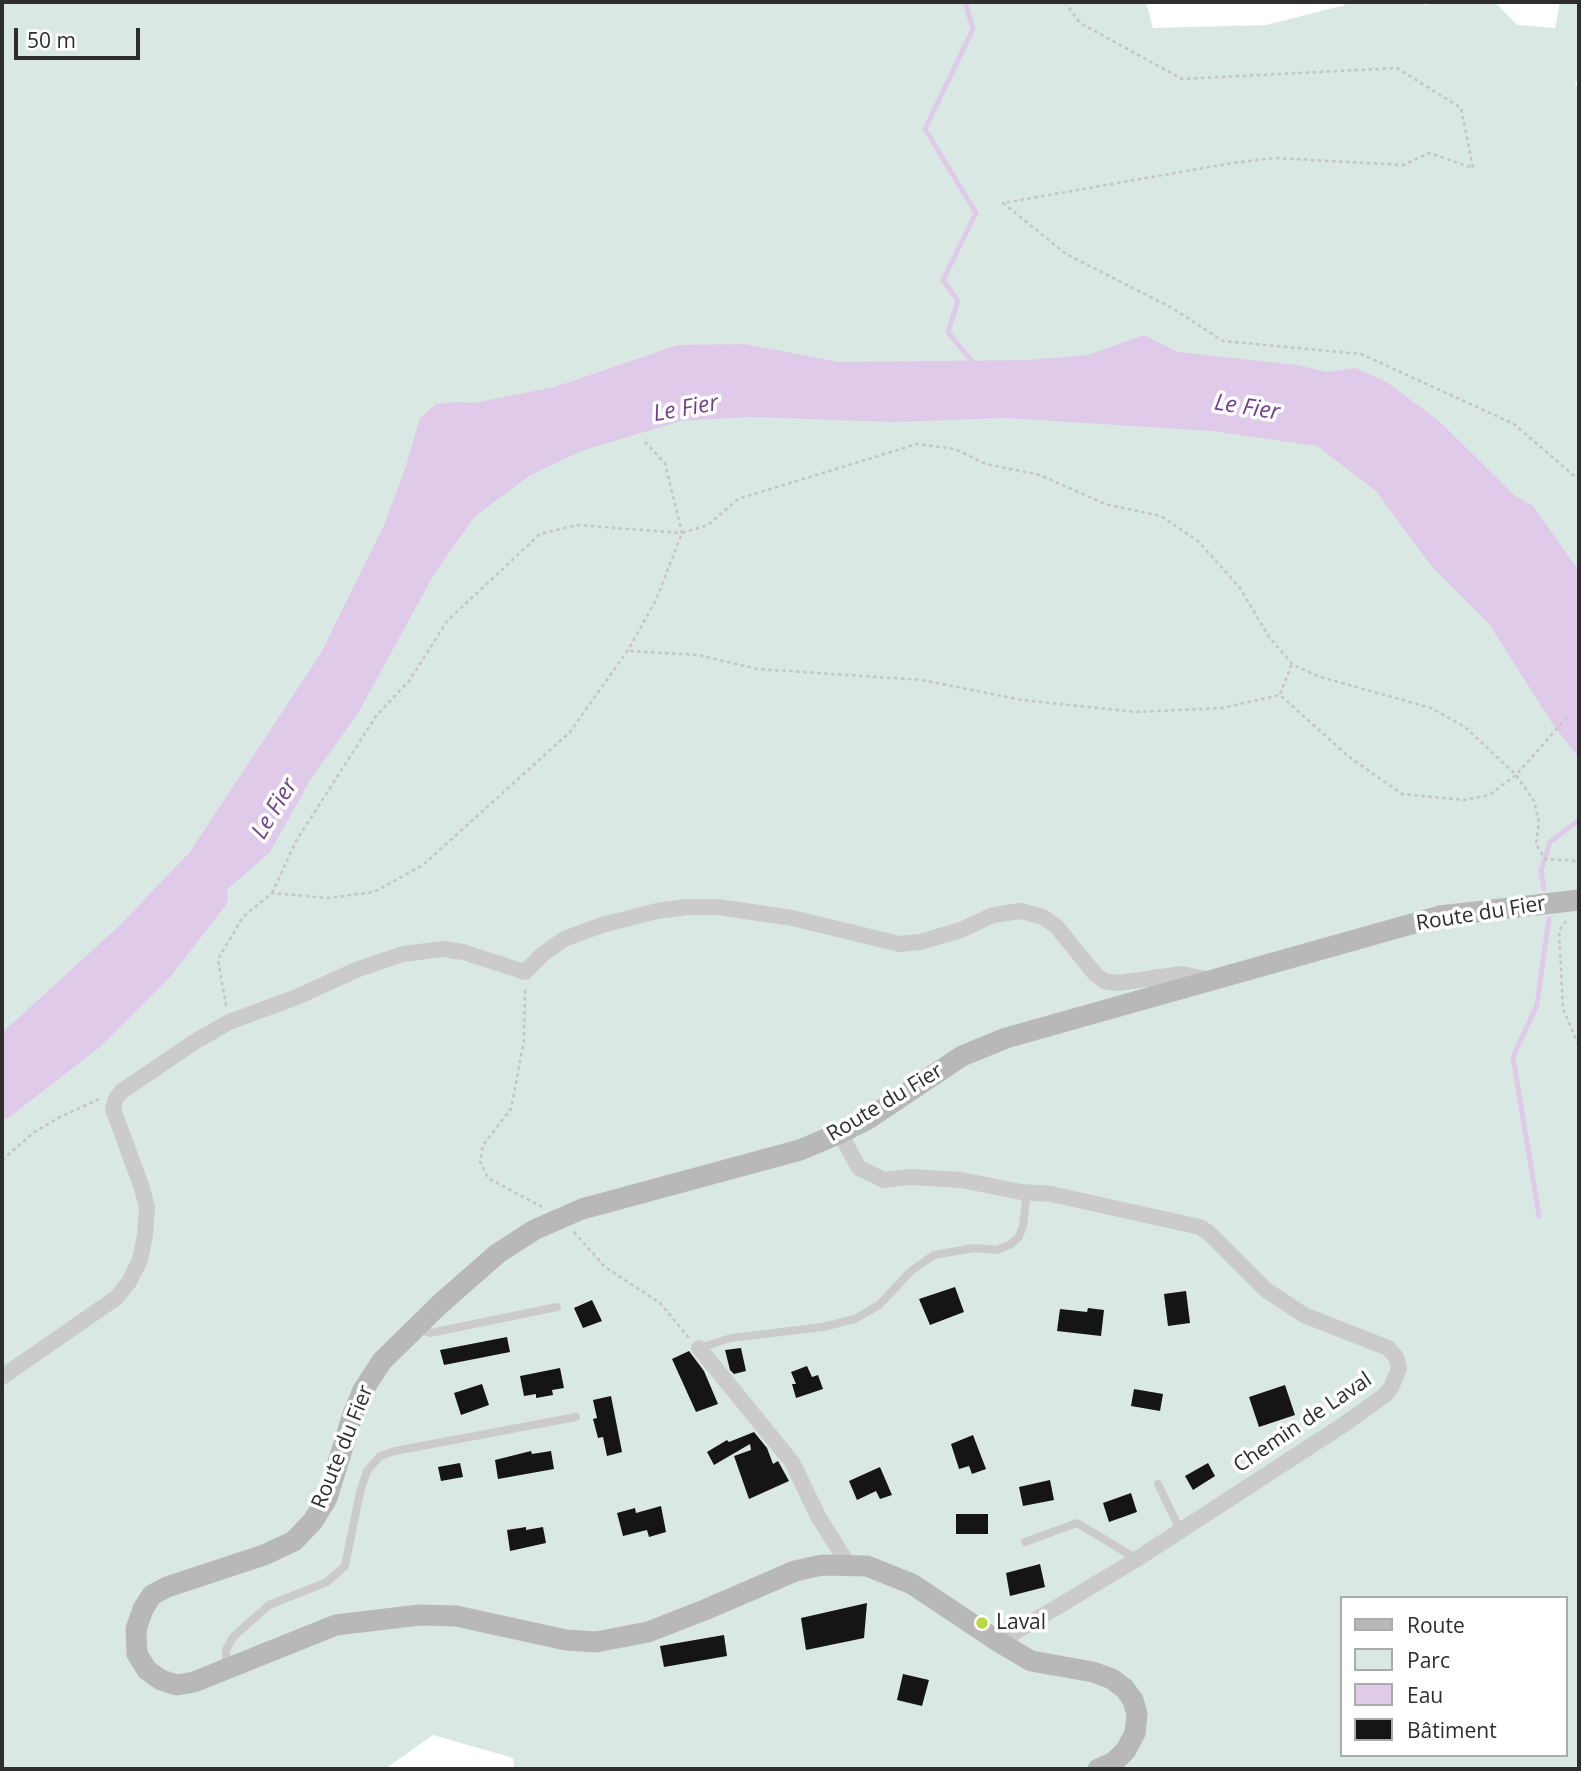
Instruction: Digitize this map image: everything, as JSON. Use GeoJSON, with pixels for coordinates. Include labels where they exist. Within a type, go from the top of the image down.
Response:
{"type":"FeatureCollection","features":[{"type":"Feature","properties":{"kind":"main road","name":"Route du Fier"},"geometry":{"type":"LineString","coordinates":[[1098,1769],[1114,1762],[1126,1751],[1135,1733],[1138,1714],[1133,1700],[1124,1688],[1112,1679],[1093,1672],[1031,1661],[912,1584],[867,1566],[822,1565],[795,1571],[648,1632],[596,1642],[566,1640],[456,1616],[419,1615],[336,1625],[226,1670],[194,1682],[177,1685],[160,1680],[147,1670],[137,1654],[136,1629],[143,1609],[152,1595],[167,1587],[264,1555],[293,1541],[313,1521],[327,1498],[363,1390],[382,1361],[497,1254],[534,1230],[582,1209],[800,1150],[868,1119],[962,1056],[1006,1038],[1440,916],[1579,900]]}},
{"type":"Feature","properties":{"kind":"street"},"geometry":{"type":"LineString","coordinates":[[2,1377],[116,1298],[129,1282],[140,1260],[147,1208],[113,1108],[119,1094],[229,1021],[403,954],[443,949],[463,952],[525,972],[543,954],[564,939],[602,925],[687,906],[718,907],[792,918],[881,942],[900,944],[920,942],[961,930],[993,915],[1021,911],[1043,917],[1056,926],[1095,974],[1104,981],[1118,983],[1182,974],[1211,981]]}},
{"type":"Feature","properties":{"kind":"street","name":"Chemin de Laval"},"geometry":{"type":"LineString","coordinates":[[840,1133],[859,1168],[884,1180],[909,1177],[961,1180],[1051,1194],[1200,1227],[1266,1290],[1304,1315],[1388,1348],[1396,1357],[1399,1368],[1391,1388],[1385,1395],[1137,1559],[999,1642]]}},
{"type":"Feature","properties":{"kind":"street"},"geometry":{"type":"LineString","coordinates":[[699,1348],[792,1462],[819,1518],[848,1564]]}},
{"type":"Feature","properties":{"kind":"lane"},"geometry":{"type":"LineString","coordinates":[[699,1348],[731,1338],[823,1327],[855,1319],[879,1305],[911,1271],[934,1255],[974,1248],[998,1250],[1011,1244],[1019,1237],[1023,1226],[1027,1192]]}},
{"type":"Feature","properties":{"kind":"lane"},"geometry":{"type":"LineString","coordinates":[[415,1328],[430,1333],[557,1307]]}},
{"type":"Feature","properties":{"kind":"lane"},"geometry":{"type":"LineString","coordinates":[[226,1670],[226,1650],[233,1637],[269,1605],[327,1582],[345,1566],[360,1492],[367,1471],[380,1456],[576,1417]]}},
{"type":"Feature","properties":{"kind":"lane"},"geometry":{"type":"LineString","coordinates":[[1158,1484],[1180,1530]]}},
{"type":"Feature","properties":{"kind":"lane"},"geometry":{"type":"LineString","coordinates":[[1025,1542],[1077,1523],[1137,1559]]}},
{"type":"Feature","properties":{"kind":"path"},"geometry":{"type":"LineString","coordinates":[[1065,2],[1080,23],[1182,79],[1397,68],[1461,108],[1474,168],[1429,153],[1403,164],[1275,158],[1232,163],[1003,204],[1066,254],[1172,308],[1223,341],[1361,354],[1514,424],[1579,480]]}},
{"type":"Feature","properties":{"kind":"path"},"geometry":{"type":"LineString","coordinates":[[272,893],[328,898],[374,892],[423,865],[570,732],[628,650],[656,600],[682,533],[665,463],[644,441]]}},
{"type":"Feature","properties":{"kind":"path"},"geometry":{"type":"LineString","coordinates":[[229,1021],[218,959],[243,917],[272,893],[296,841],[376,716],[409,681],[447,621],[540,534],[577,525],[682,533],[708,525],[738,499],[917,444],[955,449],[986,464],[1040,475],[1105,504],[1161,516],[1198,541],[1240,588],[1269,637],[1292,664],[1317,676],[1431,708],[1465,727],[1516,775],[1534,801],[1539,822],[1536,844],[1545,859],[1579,861]]}},
{"type":"Feature","properties":{"kind":"path"},"geometry":{"type":"LineString","coordinates":[[628,650],[698,655],[758,669],[922,680],[1022,700],[1136,712],[1222,708],[1280,695]]}},
{"type":"Feature","properties":{"kind":"path"},"geometry":{"type":"LineString","coordinates":[[1280,695],[1292,664]]}},
{"type":"Feature","properties":{"kind":"path"},"geometry":{"type":"LineString","coordinates":[[1280,695],[1348,756],[1402,794],[1464,800],[1489,795],[1516,775],[1569,715]]}},
{"type":"Feature","properties":{"kind":"path"},"geometry":{"type":"LineString","coordinates":[[1579,900],[1559,931],[1563,1009],[1579,1046]]}},
{"type":"Feature","properties":{"kind":"path"},"geometry":{"type":"LineString","coordinates":[[525,972],[524,1040],[511,1109],[483,1145],[480,1162],[488,1178],[561,1217],[605,1267],[660,1303],[699,1348]]}},
{"type":"Feature","properties":{"kind":"path"},"geometry":{"type":"LineString","coordinates":[[2,1160],[33,1133],[58,1118],[119,1094]]}},
{"type":"Feature","properties":{"kind":"green space"},"geometry":{"type":"Polygon","coordinates":[[[2,2],[1146,2],[1153,28],[1266,25],[1345,5],[1345,2],[1420,2],[1425,5],[1443,2],[1495,2],[1517,25],[1555,28],[1560,2],[1579,2],[1579,75],[1575,85],[1579,88],[1579,1769],[514,1769],[513,1758],[433,1735],[385,1769],[2,1769],[2,2]]]}},
{"type":"Feature","properties":{"kind":"water"},"geometry":{"type":"Polygon","coordinates":[[[1144,335],[1178,352],[1297,365],[1327,372],[1356,368],[1388,383],[1439,421],[1514,495],[1533,506],[1579,571],[1579,758],[1552,723],[1489,624],[1431,566],[1376,491],[1317,446],[1212,431],[1006,418],[893,422],[749,417],[681,421],[581,451],[529,476],[474,517],[433,576],[357,715],[312,777],[270,852],[208,906],[158,965],[89,1033],[2,1094],[2,1033],[119,926],[190,852],[321,653],[385,523],[420,418],[436,404],[474,403],[555,387],[678,345],[745,344],[839,362],[1027,360],[1088,355],[1144,335]]]}},
{"type":"Feature","properties":{"kind":"building"},"geometry":{"type":"Polygon","coordinates":[[[955,1287],[964,1312],[930,1325],[919,1299],[955,1287]]]}},
{"type":"Feature","properties":{"kind":"building"},"geometry":{"type":"Polygon","coordinates":[[[1186,1291],[1190,1323],[1168,1326],[1164,1294],[1186,1291]]]}},
{"type":"Feature","properties":{"kind":"building"},"geometry":{"type":"Polygon","coordinates":[[[592,1300],[602,1321],[583,1328],[574,1308],[592,1300]]]}},
{"type":"Feature","properties":{"kind":"building"},"geometry":{"type":"Polygon","coordinates":[[[1088,1308],[1104,1310],[1101,1336],[1057,1331],[1060,1309],[1087,1312],[1088,1308]]]}},
{"type":"Feature","properties":{"kind":"building"},"geometry":{"type":"Polygon","coordinates":[[[507,1337],[510,1352],[444,1365],[440,1350],[507,1337]]]}},
{"type":"Feature","properties":{"kind":"building"},"geometry":{"type":"Polygon","coordinates":[[[741,1348],[746,1371],[734,1374],[730,1370],[725,1350],[741,1348]]]}},
{"type":"Feature","properties":{"kind":"building"},"geometry":{"type":"Polygon","coordinates":[[[689,1351],[704,1371],[718,1404],[696,1412],[672,1359],[689,1351]]]}},
{"type":"Feature","properties":{"kind":"building"},"geometry":{"type":"Polygon","coordinates":[[[807,1366],[812,1377],[818,1375],[823,1389],[796,1398],[792,1384],[796,1384],[791,1372],[807,1366]]]}},
{"type":"Feature","properties":{"kind":"building"},"geometry":{"type":"Polygon","coordinates":[[[560,1368],[564,1388],[552,1390],[553,1395],[536,1398],[536,1394],[524,1396],[520,1376],[560,1368]]]}},
{"type":"Feature","properties":{"kind":"building"},"geometry":{"type":"Polygon","coordinates":[[[482,1384],[489,1405],[461,1415],[454,1393],[482,1384]]]}},
{"type":"Feature","properties":{"kind":"building"},"geometry":{"type":"Polygon","coordinates":[[[1285,1385],[1295,1415],[1259,1427],[1249,1397],[1285,1385]]]}},
{"type":"Feature","properties":{"kind":"building"},"geometry":{"type":"Polygon","coordinates":[[[1134,1389],[1163,1394],[1160,1411],[1131,1406],[1134,1389]]]}},
{"type":"Feature","properties":{"kind":"building"},"geometry":{"type":"Polygon","coordinates":[[[611,1396],[622,1452],[607,1456],[603,1437],[598,1438],[593,1419],[597,1418],[593,1400],[611,1396]]]}},
{"type":"Feature","properties":{"kind":"building"},"geometry":{"type":"Polygon","coordinates":[[[754,1432],[767,1448],[773,1464],[778,1461],[789,1481],[749,1499],[734,1456],[751,1450],[750,1444],[714,1465],[707,1452],[727,1440],[729,1442],[754,1432]]]}},
{"type":"Feature","properties":{"kind":"building"},"geometry":{"type":"Polygon","coordinates":[[[973,1435],[986,1469],[972,1474],[969,1466],[959,1469],[951,1444],[973,1435]]]}},
{"type":"Feature","properties":{"kind":"building"},"geometry":{"type":"Polygon","coordinates":[[[531,1451],[532,1454],[551,1451],[554,1469],[498,1479],[495,1460],[531,1451]]]}},
{"type":"Feature","properties":{"kind":"building"},"geometry":{"type":"Polygon","coordinates":[[[460,1463],[463,1477],[441,1481],[438,1467],[460,1463]]]}},
{"type":"Feature","properties":{"kind":"building"},"geometry":{"type":"Polygon","coordinates":[[[1208,1463],[1215,1476],[1193,1490],[1185,1476],[1208,1463]]]}},
{"type":"Feature","properties":{"kind":"building"},"geometry":{"type":"Polygon","coordinates":[[[880,1467],[892,1495],[880,1499],[876,1491],[857,1500],[849,1481],[880,1467]]]}},
{"type":"Feature","properties":{"kind":"building"},"geometry":{"type":"Polygon","coordinates":[[[1050,1480],[1054,1500],[1023,1506],[1019,1487],[1050,1480]]]}},
{"type":"Feature","properties":{"kind":"building"},"geometry":{"type":"Polygon","coordinates":[[[1131,1493],[1137,1512],[1109,1522],[1103,1503],[1131,1493]]]}},
{"type":"Feature","properties":{"kind":"building"},"geometry":{"type":"Polygon","coordinates":[[[661,1506],[666,1532],[649,1537],[647,1530],[623,1536],[617,1513],[635,1508],[636,1513],[661,1506]]]}},
{"type":"Feature","properties":{"kind":"building"},"geometry":{"type":"Polygon","coordinates":[[[956,1514],[988,1514],[988,1534],[956,1534],[956,1514]]]}},
{"type":"Feature","properties":{"kind":"building"},"geometry":{"type":"Polygon","coordinates":[[[526,1527],[526,1530],[543,1527],[546,1543],[510,1551],[507,1530],[526,1527]]]}},
{"type":"Feature","properties":{"kind":"building"},"geometry":{"type":"Polygon","coordinates":[[[1040,1564],[1045,1587],[1010,1596],[1006,1573],[1040,1564]]]}},
{"type":"Feature","properties":{"kind":"building"},"geometry":{"type":"Polygon","coordinates":[[[867,1603],[864,1638],[806,1650],[801,1618],[867,1603]]]}},
{"type":"Feature","properties":{"kind":"building"},"geometry":{"type":"Polygon","coordinates":[[[724,1635],[727,1656],[664,1667],[660,1646],[724,1635]]]}},
{"type":"Feature","properties":{"kind":"building"},"geometry":{"type":"Polygon","coordinates":[[[903,1674],[929,1680],[922,1706],[897,1700],[903,1674]]]}},
{"type":"Feature","properties":{"kind":"waterway"},"geometry":{"type":"LineString","coordinates":[[965,2],[973,29],[925,129],[976,213],[943,280],[958,301],[948,332],[975,365]]}},
{"type":"Feature","properties":{"kind":"waterway"},"geometry":{"type":"LineString","coordinates":[[1544,889],[1541,871],[1550,842],[1579,820]]}},
{"type":"Feature","properties":{"kind":"waterway","name":"Le Fier"},"geometry":{"type":"LineString","coordinates":[[2,1104],[91,1035],[159,967],[213,897]]}},
{"type":"Feature","properties":{"kind":"waterway"},"geometry":{"type":"LineString","coordinates":[[1539,1216],[1513,1057],[1537,1005],[1549,919]]}},
{"type":"Feature","properties":{"kind":"place","name":"Laval"},"geometry":{"type":"Point","coordinates":[982,1623]}}]}
